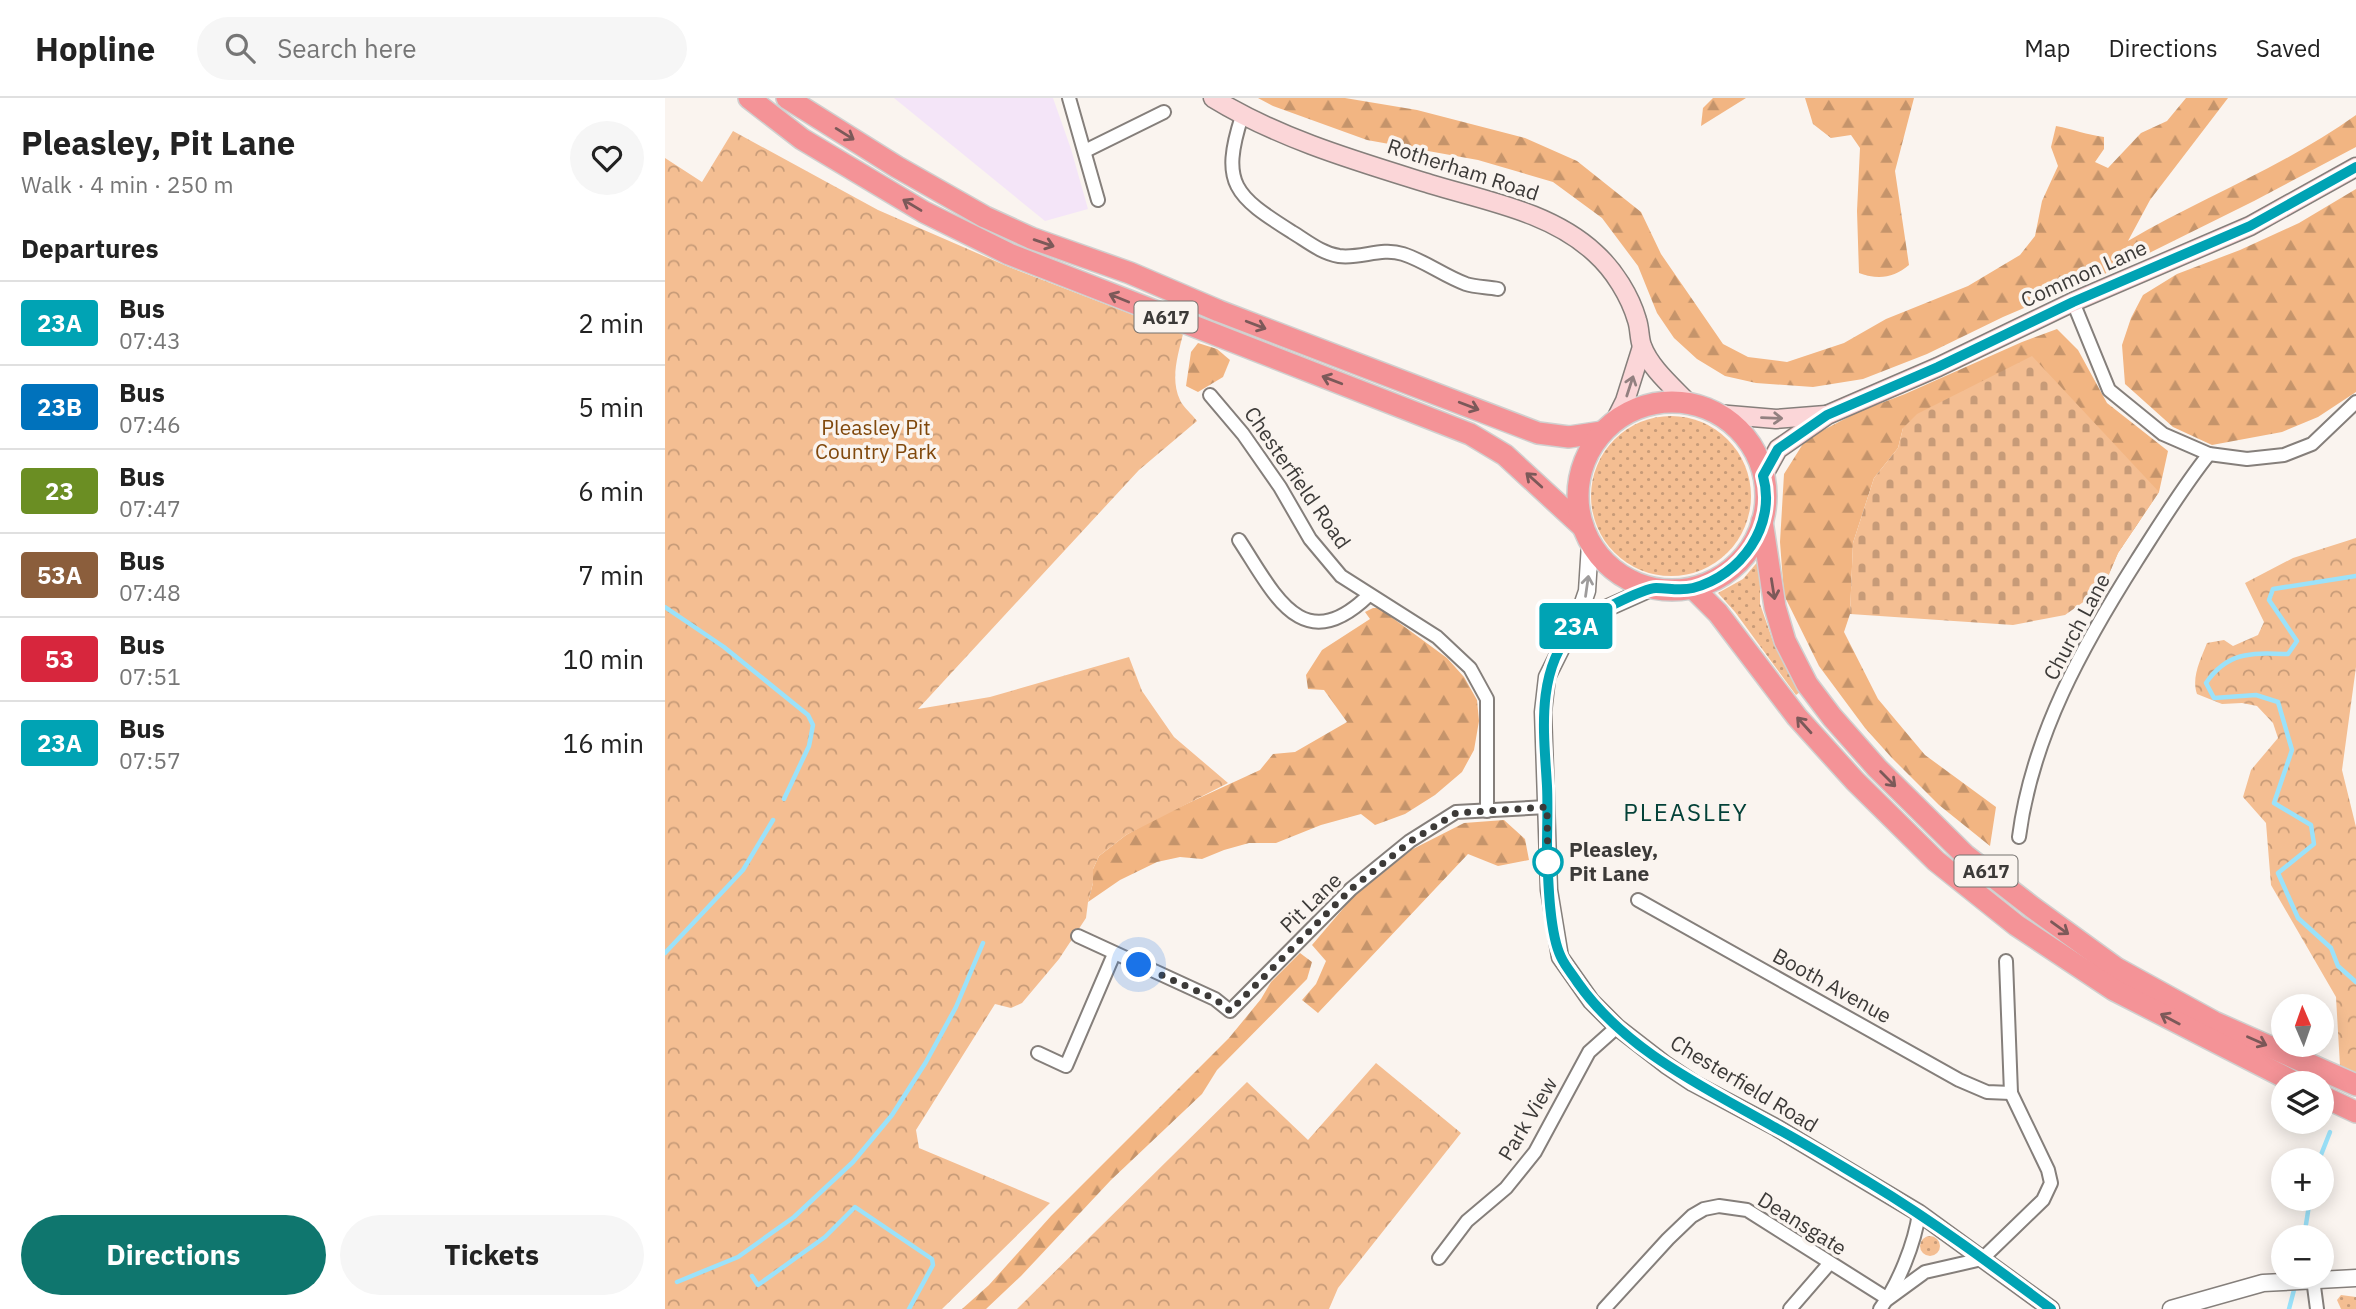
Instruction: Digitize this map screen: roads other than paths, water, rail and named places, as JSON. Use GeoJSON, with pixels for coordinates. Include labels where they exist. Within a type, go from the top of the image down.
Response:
{"type":"FeatureCollection","features":[{"type":"Feature","properties":{"kind":"highway","name":"A617"},"geometry":{"type":"LineString","coordinates":[[749,98],[802,139],[857,173],[924,212],[1009,254],[1470,434],[1505,454],[1587,536]]}},
{"type":"Feature","properties":{"kind":"highway","name":"A617"},"geometry":{"type":"LineString","coordinates":[[787,98],[897,167],[985,217],[1031,238],[1131,273],[1219,311],[1538,433],[1569,437],[1608,428]]}},
{"type":"Feature","properties":{"kind":"highway"},"geometry":{"type":"LineString","coordinates":[[1656,403],[1689,404],[1717,414],[1743,434],[1757,456],[1766,487],[1765,511],[1758,535],[1740,562],[1723,575],[1693,588],[1671,590],[1638,584],[1612,569],[1587,536],[1578,504],[1579,482],[1589,451],[1608,428],[1627,414],[1656,403]]}},
{"type":"Feature","properties":{"kind":"highway","name":"A617"},"geometry":{"type":"LineString","coordinates":[[1762,521],[1775,607],[1785,641],[1807,684],[1877,768],[1965,855],[2116,968],[2214,1022],[2356,1085]]}},
{"type":"Feature","properties":{"kind":"highway","name":"A617"},"geometry":{"type":"LineString","coordinates":[[1693,588],[1718,613],[1797,717],[1855,781],[1936,861],[2016,925],[2114,990],[2273,1071]]}},
{"type":"Feature","properties":{"kind":"highway"},"geometry":{"type":"LineString","coordinates":[[2334,1102],[2356,1112]]}},
{"type":"Feature","properties":{"kind":"main road","name":"Rotherham Road"},"geometry":{"type":"LineString","coordinates":[[1213,98],[1243,116],[1313,146],[1524,212],[1566,232],[1595,253],[1623,287],[1637,320],[1642,347],[1652,364],[1689,404]]}},
{"type":"Feature","properties":{"kind":"main road","name":"Common Lane"},"geometry":{"type":"LineString","coordinates":[[1827,415],[1938,367],[2073,302],[2250,226],[2356,167]]}},
{"type":"Feature","properties":{"kind":"main road"},"geometry":{"type":"LineString","coordinates":[[1608,428],[1625,401],[1642,347]]}},
{"type":"Feature","properties":{"kind":"main road"},"geometry":{"type":"LineString","coordinates":[[1717,414],[1776,419],[1827,415]]}},
{"type":"Feature","properties":{"kind":"main road"},"geometry":{"type":"LineString","coordinates":[[1763,476],[1778,449],[1827,415]]}},
{"type":"Feature","properties":{"kind":"street"},"geometry":{"type":"LineString","coordinates":[[1069,98],[1098,200]]}},
{"type":"Feature","properties":{"kind":"street"},"geometry":{"type":"LineString","coordinates":[[1085,151],[1164,112]]}},
{"type":"Feature","properties":{"kind":"street"},"geometry":{"type":"LineString","coordinates":[[1243,116],[1232,149],[1231,164],[1238,186],[1254,207],[1324,252],[1335,256],[1347,257],[1385,251],[1402,254],[1468,285],[1498,289]]}},
{"type":"Feature","properties":{"kind":"street"},"geometry":{"type":"LineString","coordinates":[[2073,302],[2109,390],[2163,434],[2209,454],[2247,459],[2284,456],[2312,444],[2356,402]]}},
{"type":"Feature","properties":{"kind":"street","name":"Chesterfield Road"},"geometry":{"type":"LineString","coordinates":[[1210,395],[1231,417],[1280,487],[1310,539],[1341,576],[1437,638],[1470,668],[1487,699],[1487,811]]}},
{"type":"Feature","properties":{"kind":"street","name":"Church Lane"},"geometry":{"type":"LineString","coordinates":[[2019,837],[2023,808],[2042,740],[2085,646],[2185,485],[2209,454]]}},
{"type":"Feature","properties":{"kind":"street","name":"Chesterfield Road"},"geometry":{"type":"LineString","coordinates":[[1587,536],[1587,591],[1575,626],[1547,677],[1543,712],[1549,890],[1560,957],[1591,1001],[1617,1027],[1693,1083],[1777,1128],[1919,1213],[2051,1309]]}},
{"type":"Feature","properties":{"kind":"street"},"geometry":{"type":"LineString","coordinates":[[1239,540],[1287,609],[1306,622],[1332,621],[1355,609],[1369,595]]}},
{"type":"Feature","properties":{"kind":"street"},"geometry":{"type":"LineString","coordinates":[[1575,626],[1654,587]]}},
{"type":"Feature","properties":{"kind":"street","name":"Pit Lane"},"geometry":{"type":"LineString","coordinates":[[1114,954],[1215,999],[1230,1011],[1351,889],[1411,841],[1456,813],[1547,807]]}},
{"type":"Feature","properties":{"kind":"street","name":"Booth Avenue"},"geometry":{"type":"LineString","coordinates":[[1638,900],[1959,1080],[1987,1092],[2011,1093]]}},
{"type":"Feature","properties":{"kind":"street"},"geometry":{"type":"LineString","coordinates":[[1038,1053],[1066,1066],[1114,954],[1078,936]]}},
{"type":"Feature","properties":{"kind":"street"},"geometry":{"type":"LineString","coordinates":[[1884,1304],[1925,1272],[1982,1259],[2043,1200],[2051,1183],[2048,1170],[2011,1093],[2005,961]]}},
{"type":"Feature","properties":{"kind":"street","name":"Park View"},"geometry":{"type":"LineString","coordinates":[[1439,1258],[1467,1221],[1506,1188],[1535,1152],[1589,1052],[1617,1027]]}},
{"type":"Feature","properties":{"kind":"street","name":"Deansgate"},"geometry":{"type":"LineString","coordinates":[[1604,1309],[1692,1216],[1711,1208],[1733,1207],[1747,1210],[1884,1304]]}},
{"type":"Feature","properties":{"kind":"street"},"geometry":{"type":"LineString","coordinates":[[1884,1304],[1916,1233],[1919,1213]]}},
{"type":"Feature","properties":{"kind":"street"},"geometry":{"type":"LineString","coordinates":[[1449,1244],[1460,1253]]}},
{"type":"Feature","properties":{"kind":"street"},"geometry":{"type":"LineString","coordinates":[[1790,1309],[1829,1264]]}},
{"type":"Feature","properties":{"kind":"street"},"geometry":{"type":"LineString","coordinates":[[2334,1279],[2356,1278]]}},
{"type":"Feature","properties":{"kind":"street"},"geometry":{"type":"LineString","coordinates":[[2171,1309],[2235,1290],[2271,1283]]}},
{"type":"Feature","properties":{"kind":"street"},"geometry":{"type":"LineString","coordinates":[[2312,1288],[2317,1309]]}},
{"type":"Feature","properties":{"kind":"waterway"},"geometry":{"type":"LineString","coordinates":[[2356,576],[2273,589],[2269,600],[2297,641],[2288,654],[2252,654],[2232,659],[2206,683],[2214,698],[2256,695],[2278,702],[2292,750],[2274,803],[2311,825],[2314,844],[2278,873],[2298,918],[2331,948],[2338,966],[2356,982]]}},
{"type":"Feature","properties":{"kind":"waterway"},"geometry":{"type":"LineString","coordinates":[[665,607],[724,647],[808,715],[813,725],[809,746],[784,799]]}},
{"type":"Feature","properties":{"kind":"waterway"},"geometry":{"type":"LineString","coordinates":[[665,953],[743,870],[773,820]]}},
{"type":"Feature","properties":{"kind":"waterway"},"geometry":{"type":"LineString","coordinates":[[677,1282],[738,1257],[794,1217],[853,1162],[892,1115],[926,1062],[956,1007],[983,943]]}},
{"type":"Feature","properties":{"kind":"waterway"},"geometry":{"type":"LineString","coordinates":[[2324,1148],[2329,1134]]}},
{"type":"Feature","properties":{"kind":"waterway"},"geometry":{"type":"LineString","coordinates":[[752,1276],[758,1285],[825,1237],[855,1207],[932,1259],[933,1265],[909,1309]]}},
{"type":"Feature","properties":{"kind":"waterway"},"geometry":{"type":"LineString","coordinates":[[2306,1225],[2308,1211]]}},
{"type":"Feature","properties":{"kind":"waterway"},"geometry":{"type":"LineString","coordinates":[[2289,1309],[2294,1288]]}},
{"type":"Feature","properties":{"kind":"place","name":"Pleasley, Pit Lane"},"geometry":{"type":"Point","coordinates":[1548,862]}},
{"type":"Feature","properties":{"kind":"district","name":"PLEASLEY"},"geometry":{"type":"Point","coordinates":[1686,813]}},
{"type":"Feature","properties":{"kind":"park label","name":"Pleasley Pit Country Park"},"geometry":{"type":"Point","coordinates":[876,440]}}]}
